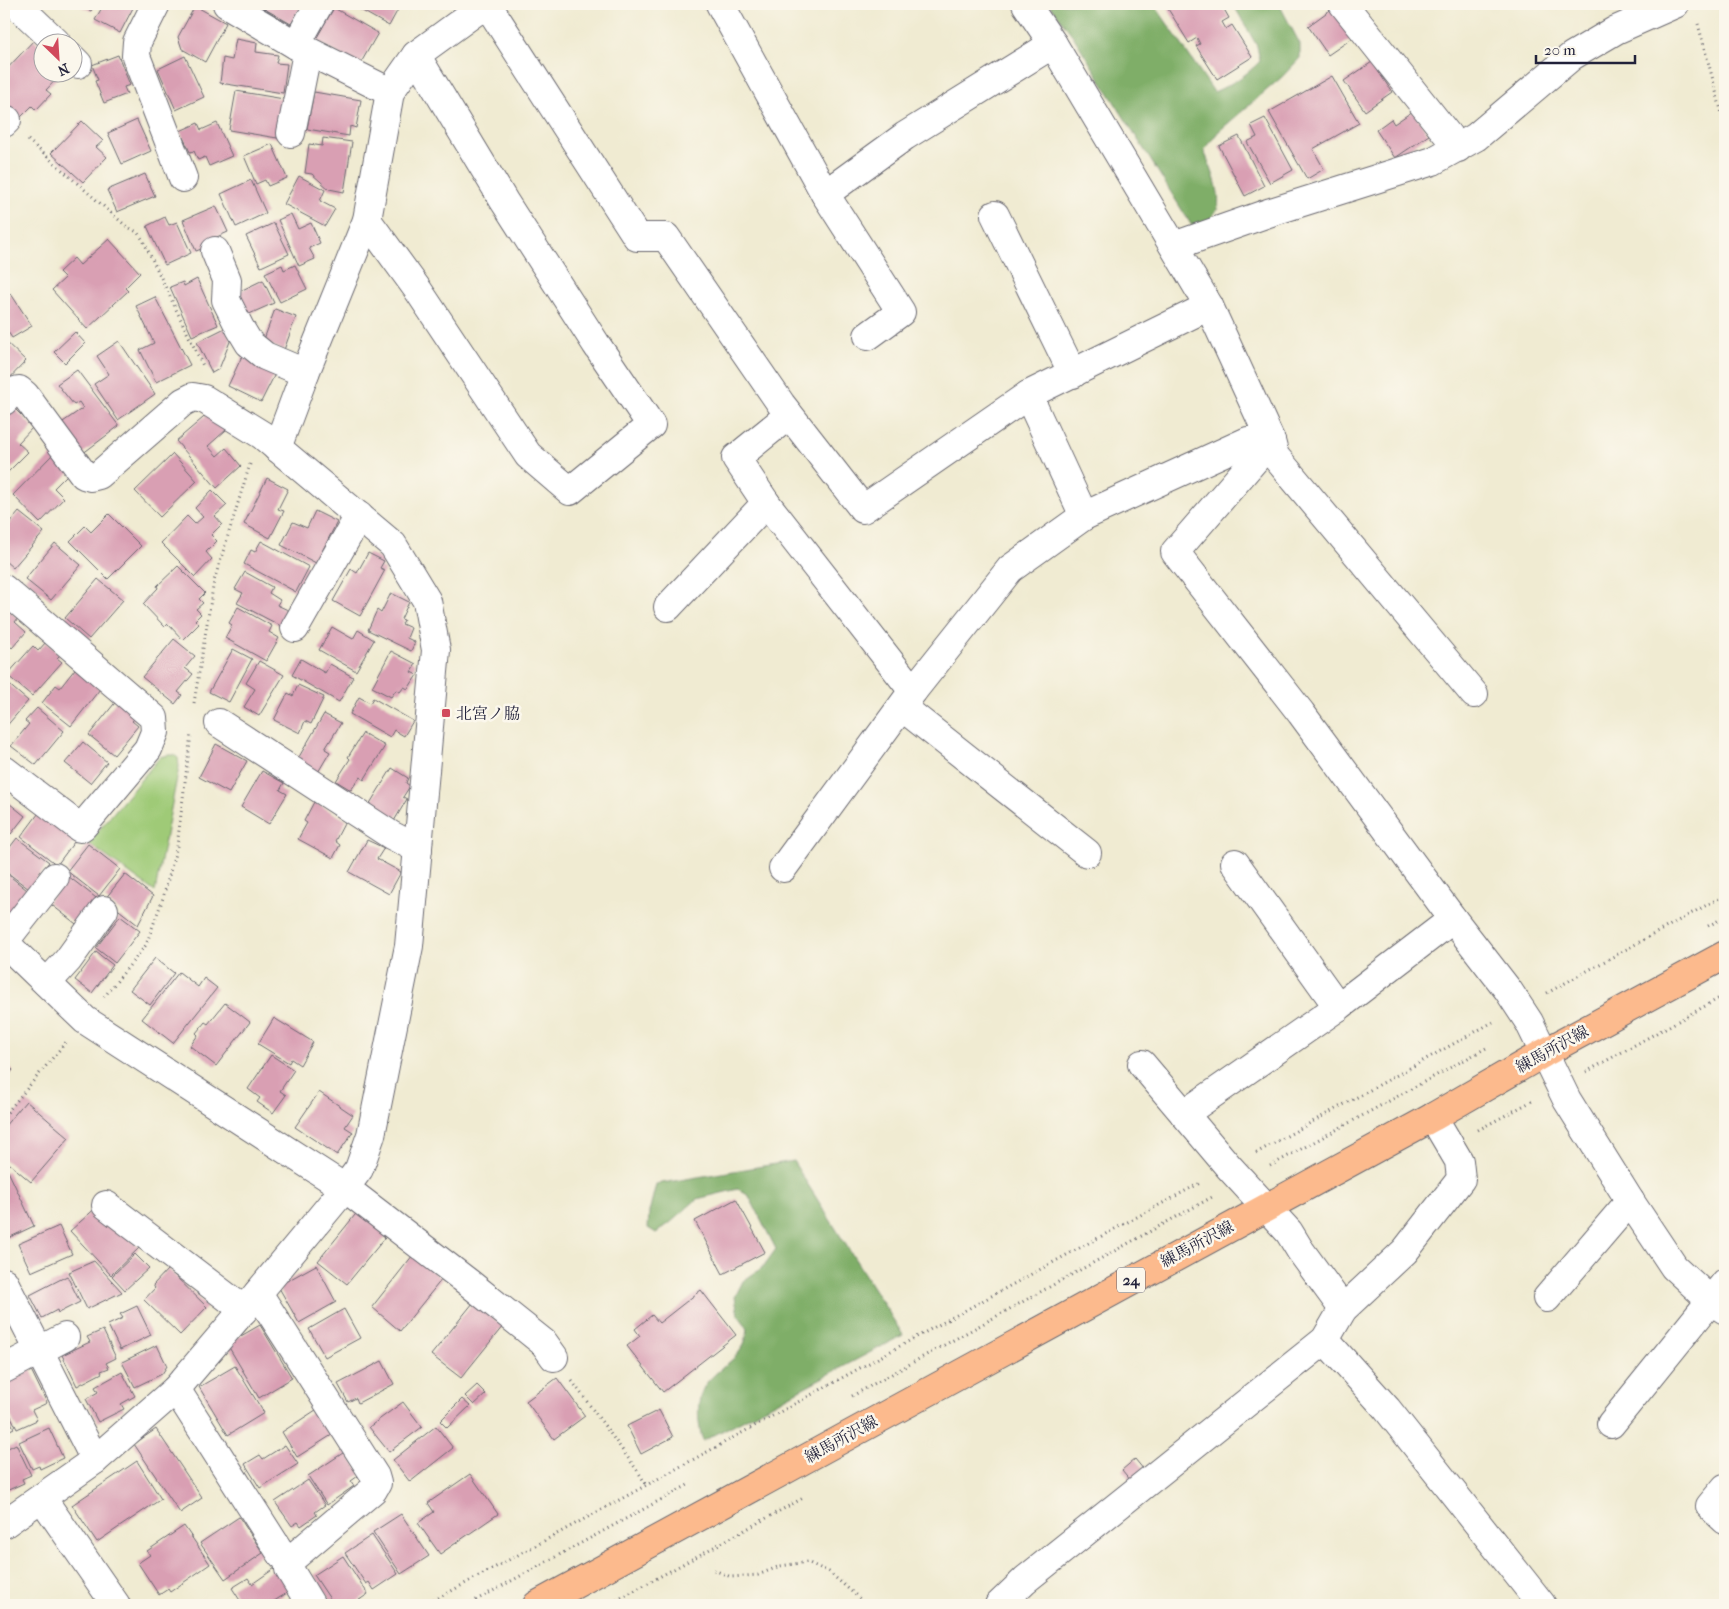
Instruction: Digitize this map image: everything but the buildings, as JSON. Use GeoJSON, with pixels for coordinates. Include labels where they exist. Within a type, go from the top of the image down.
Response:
{"type":"FeatureCollection","features":[{"type":"Feature","properties":{"kind":"main road","name":"練馬所沢線"},"geometry":{"type":"LineString","coordinates":[[537,1605],[1725,955]]}},
{"type":"Feature","properties":{"kind":"street"},"geometry":{"type":"LineString","coordinates":[[16,4],[45,32]]}},
{"type":"Feature","properties":{"kind":"street"},"geometry":{"type":"LineString","coordinates":[[156,4],[137,42],[136,56],[183,178]]}},
{"type":"Feature","properties":{"kind":"street"},"geometry":{"type":"LineString","coordinates":[[227,4],[302,48],[390,92]]}},
{"type":"Feature","properties":{"kind":"street"},"geometry":{"type":"LineString","coordinates":[[291,133],[305,63],[302,48],[320,4]]}},
{"type":"Feature","properties":{"kind":"street"},"geometry":{"type":"LineString","coordinates":[[277,448],[367,220],[390,92],[416,55],[486,4],[637,237],[666,237],[789,415],[864,509],[1028,395],[1208,306]]}},
{"type":"Feature","properties":{"kind":"street"},"geometry":{"type":"LineString","coordinates":[[720,4],[825,194],[901,312],[868,336]]}},
{"type":"Feature","properties":{"kind":"street"},"geometry":{"type":"LineString","coordinates":[[1026,4],[1053,44],[1208,306],[1271,441],[1274,456],[1474,694]]}},
{"type":"Feature","properties":{"kind":"street"},"geometry":{"type":"LineString","coordinates":[[1343,4],[1458,148]]}},
{"type":"Feature","properties":{"kind":"street"},"geometry":{"type":"LineString","coordinates":[[1174,246],[1271,212],[1433,161],[1476,137],[1572,56],[1616,30],[1674,4]]}},
{"type":"Feature","properties":{"kind":"street"},"geometry":{"type":"LineString","coordinates":[[825,194],[905,136],[1053,44]]}},
{"type":"Feature","properties":{"kind":"street"},"geometry":{"type":"LineString","coordinates":[[367,220],[418,290],[528,455],[570,491],[652,425],[596,344],[504,201],[416,55]]}},
{"type":"Feature","properties":{"kind":"street"},"geometry":{"type":"LineString","coordinates":[[995,215],[1072,374]]}},
{"type":"Feature","properties":{"kind":"street"},"geometry":{"type":"LineString","coordinates":[[215,251],[227,280],[226,300],[249,343],[265,356],[305,373]]}},
{"type":"Feature","properties":{"kind":"street"},"geometry":{"type":"LineString","coordinates":[[4,401],[12,392],[19,390],[25,395],[84,475],[91,477],[99,475],[183,402],[193,397],[204,399],[262,436],[394,545],[427,601],[436,650],[409,946],[371,1135],[359,1169],[251,1302],[176,1389],[95,1460],[4,1524]]}},
{"type":"Feature","properties":{"kind":"street"},"geometry":{"type":"LineString","coordinates":[[1028,395],[1084,516]]}},
{"type":"Feature","properties":{"kind":"street"},"geometry":{"type":"LineString","coordinates":[[789,415],[736,458],[766,503],[908,699],[1087,853]]}},
{"type":"Feature","properties":{"kind":"street"},"geometry":{"type":"LineString","coordinates":[[784,868],[908,699],[1010,569],[1084,516],[1248,441],[1271,441]]}},
{"type":"Feature","properties":{"kind":"street"},"geometry":{"type":"LineString","coordinates":[[1271,441],[1175,552],[1301,713],[1453,919],[1508,990],[1524,1015],[1566,1100],[1674,1266],[1720,1298],[1611,1424]]}},
{"type":"Feature","properties":{"kind":"street"},"geometry":{"type":"LineString","coordinates":[[668,607],[766,503]]}},
{"type":"Feature","properties":{"kind":"street"},"geometry":{"type":"LineString","coordinates":[[295,628],[359,516]]}},
{"type":"Feature","properties":{"kind":"street"},"geometry":{"type":"LineString","coordinates":[[4,589],[154,718],[155,732],[148,749],[80,828],[4,770]]}},
{"type":"Feature","properties":{"kind":"street"},"geometry":{"type":"LineString","coordinates":[[219,724],[391,835],[418,848]]}},
{"type":"Feature","properties":{"kind":"street"},"geometry":{"type":"LineString","coordinates":[[1235,863],[1338,1007]]}},
{"type":"Feature","properties":{"kind":"street"},"geometry":{"type":"LineString","coordinates":[[55,877],[7,952],[47,983],[85,1020],[345,1188],[544,1343],[554,1357]]}},
{"type":"Feature","properties":{"kind":"street"},"geometry":{"type":"LineString","coordinates":[[47,983],[68,960],[104,910]]}},
{"type":"Feature","properties":{"kind":"street"},"geometry":{"type":"LineString","coordinates":[[1184,1114],[1338,1007],[1453,919]]}},
{"type":"Feature","properties":{"kind":"street"},"geometry":{"type":"LineString","coordinates":[[1142,1064],[1265,1208],[1289,1232],[1343,1309]]}},
{"type":"Feature","properties":{"kind":"street"},"geometry":{"type":"LineString","coordinates":[[999,1605],[1046,1564],[1325,1340],[1343,1309],[1405,1251],[1461,1179],[1459,1161],[1433,1116]]}},
{"type":"Feature","properties":{"kind":"street"},"geometry":{"type":"LineString","coordinates":[[1548,1298],[1630,1201]]}},
{"type":"Feature","properties":{"kind":"street"},"geometry":{"type":"LineString","coordinates":[[106,1205],[251,1302],[375,1476],[377,1483],[373,1490],[295,1556],[288,1558],[282,1555],[176,1389]]}},
{"type":"Feature","properties":{"kind":"street"},"geometry":{"type":"LineString","coordinates":[[4,1282],[95,1460]]}},
{"type":"Feature","properties":{"kind":"street"},"geometry":{"type":"LineString","coordinates":[[4,1369],[65,1337]]}},
{"type":"Feature","properties":{"kind":"street"},"geometry":{"type":"LineString","coordinates":[[1325,1340],[1387,1410],[1542,1605]]}},
{"type":"Feature","properties":{"kind":"street"},"geometry":{"type":"LineString","coordinates":[[1725,1488],[1710,1506],[1725,1520]]}},
{"type":"Feature","properties":{"kind":"street"},"geometry":{"type":"LineString","coordinates":[[42,1498],[116,1605]]}},
{"type":"Feature","properties":{"kind":"street"},"geometry":{"type":"LineString","coordinates":[[288,1558],[289,1569],[311,1605]]}},
{"type":"Feature","properties":{"kind":"path"},"geometry":{"type":"LineString","coordinates":[[1697,22],[1725,125]]}},
{"type":"Feature","properties":{"kind":"path"},"geometry":{"type":"LineString","coordinates":[[6,122],[143,240],[207,374]]}},
{"type":"Feature","properties":{"kind":"path"},"geometry":{"type":"LineString","coordinates":[[426,1605],[647,1486],[873,1359],[1235,1173],[1390,1078],[1524,1015],[1725,895]]}},
{"type":"Feature","properties":{"kind":"path"},"geometry":{"type":"LineString","coordinates":[[1704,928],[1725,917]]}},
{"type":"Feature","properties":{"kind":"path"},"geometry":{"type":"LineString","coordinates":[[844,1400],[1205,1202],[1235,1173],[1299,1151],[1502,1039],[1512,1031],[1524,1015]]}},
{"type":"Feature","properties":{"kind":"path"},"geometry":{"type":"LineString","coordinates":[[4,1116],[85,1020]]}},
{"type":"Feature","properties":{"kind":"path"},"geometry":{"type":"LineString","coordinates":[[554,1357],[647,1486]]}},
{"type":"Feature","properties":{"kind":"path"},"geometry":{"type":"LineString","coordinates":[[467,1605],[689,1484]]}},
{"type":"Feature","properties":{"kind":"path"},"geometry":{"type":"LineString","coordinates":[[714,1570],[731,1577],[758,1575],[780,1566],[807,1562],[829,1572],[867,1605]]}},
{"type":"Feature","properties":{"kind":"green space"},"geometry":{"type":"Polygon","coordinates":[[[1049,4],[1154,4],[1214,92],[1239,79],[1260,61],[1257,46],[1233,4],[1279,4],[1300,44],[1300,58],[1282,77],[1218,132],[1204,151],[1215,180],[1218,203],[1213,215],[1197,234],[1073,36],[1049,4]]]}},
{"type":"Feature","properties":{"kind":"green space"},"geometry":{"type":"Polygon","coordinates":[[[174,755],[178,758],[179,767],[155,892],[88,843],[160,757],[174,755]]]}},
{"type":"Feature","properties":{"kind":"green space"},"geometry":{"type":"Polygon","coordinates":[[[793,1161],[903,1335],[703,1441],[699,1426],[699,1401],[701,1393],[709,1380],[739,1352],[746,1338],[748,1328],[738,1315],[735,1297],[743,1281],[763,1267],[776,1249],[749,1196],[738,1189],[697,1199],[656,1233],[648,1228],[649,1212],[656,1184],[793,1161]]]}},
{"type":"Feature","properties":{"kind":"place","name":"北宮ノ脇"},"geometry":{"type":"Point","coordinates":[446,713]}}]}
